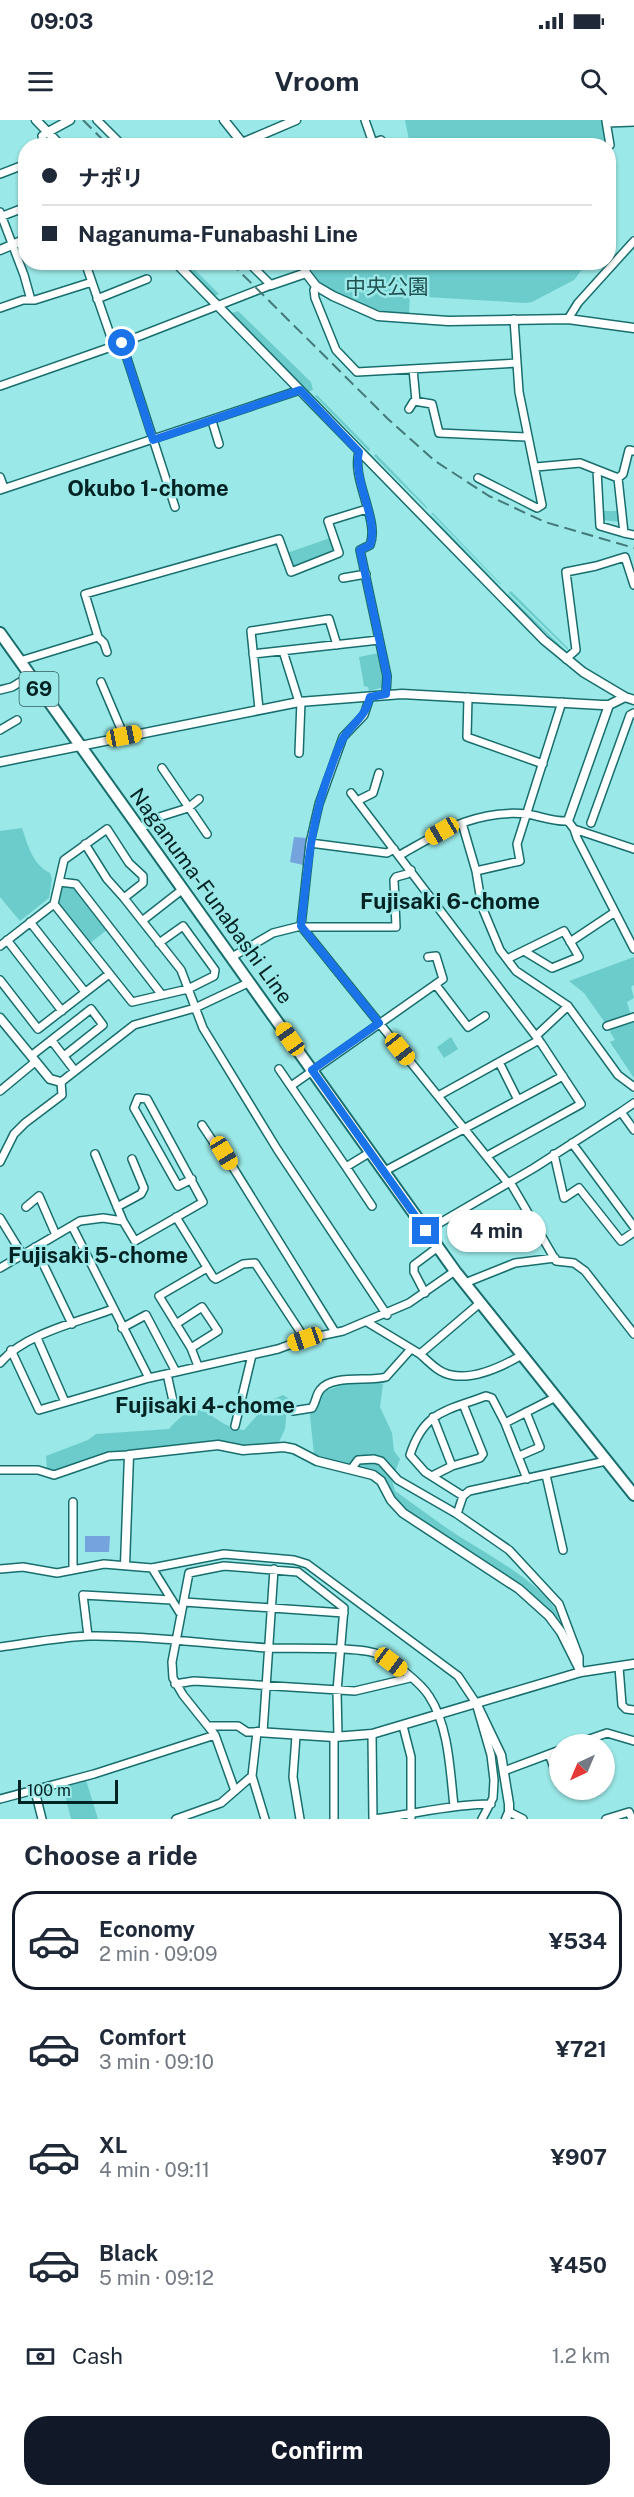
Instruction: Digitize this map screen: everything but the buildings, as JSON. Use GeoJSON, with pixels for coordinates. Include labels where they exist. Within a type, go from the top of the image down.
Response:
{"type":"FeatureCollection","features":[{"type":"Feature","properties":{"kind":"main road","name":"Naganuma-Funabashi Line"},"geometry":{"type":"LineString","coordinates":[[0,633],[455,1271],[634,1495]]}},
{"type":"Feature","properties":{"kind":"street"},"geometry":{"type":"LineString","coordinates":[[36,120],[54,138]]}},
{"type":"Feature","properties":{"kind":"street"},"geometry":{"type":"LineString","coordinates":[[43,138],[48,132],[70,120]]}},
{"type":"Feature","properties":{"kind":"street"},"geometry":{"type":"LineString","coordinates":[[97,120],[115,138]]}},
{"type":"Feature","properties":{"kind":"street"},"geometry":{"type":"LineString","coordinates":[[224,120],[236,138]]}},
{"type":"Feature","properties":{"kind":"street"},"geometry":{"type":"LineString","coordinates":[[254,138],[296,120]]}},
{"type":"Feature","properties":{"kind":"street"},"geometry":{"type":"LineString","coordinates":[[365,120],[371,138]]}},
{"type":"Feature","properties":{"kind":"street"},"geometry":{"type":"LineString","coordinates":[[609,138],[606,122],[634,122]]}},
{"type":"Feature","properties":{"kind":"street"},"geometry":{"type":"LineString","coordinates":[[0,174],[18,167]]}},
{"type":"Feature","properties":{"kind":"street"},"geometry":{"type":"LineString","coordinates":[[18,210],[1,215],[18,260]]}},
{"type":"Feature","properties":{"kind":"street"},"geometry":{"type":"LineString","coordinates":[[616,261],[634,241]]}},
{"type":"Feature","properties":{"kind":"street"},"geometry":{"type":"LineString","coordinates":[[0,250],[18,242]]}},
{"type":"Feature","properties":{"kind":"street"},"geometry":{"type":"LineString","coordinates":[[21,270],[31,300]]}},
{"type":"Feature","properties":{"kind":"street"},"geometry":{"type":"LineString","coordinates":[[88,270],[114,346]]}},
{"type":"Feature","properties":{"kind":"street"},"geometry":{"type":"LineString","coordinates":[[183,270],[520,616],[566,659],[630,699]]}},
{"type":"Feature","properties":{"kind":"street"},"geometry":{"type":"LineString","coordinates":[[256,270],[271,285]]}},
{"type":"Feature","properties":{"kind":"street"},"geometry":{"type":"LineString","coordinates":[[305,270],[316,286],[333,296],[383,317],[448,321],[568,319],[634,328]]}},
{"type":"Feature","properties":{"kind":"street"},"geometry":{"type":"LineString","coordinates":[[568,319],[578,303],[608,270]]}},
{"type":"Feature","properties":{"kind":"street"},"geometry":{"type":"LineString","coordinates":[[0,387],[306,273]]}},
{"type":"Feature","properties":{"kind":"street"},"geometry":{"type":"LineString","coordinates":[[98,299],[147,279]]}},
{"type":"Feature","properties":{"kind":"street"},"geometry":{"type":"LineString","coordinates":[[0,308],[92,282]]}},
{"type":"Feature","properties":{"kind":"street"},"geometry":{"type":"LineString","coordinates":[[316,286],[315,298],[336,350],[357,372],[517,363]]}},
{"type":"Feature","properties":{"kind":"street"},"geometry":{"type":"LineString","coordinates":[[478,478],[537,508],[542,505],[519,392],[514,319]]}},
{"type":"Feature","properties":{"kind":"street"},"geometry":{"type":"LineString","coordinates":[[122,343],[175,507]]}},
{"type":"Feature","properties":{"kind":"street"},"geometry":{"type":"LineString","coordinates":[[413,369],[416,401]]}},
{"type":"Feature","properties":{"kind":"street"},"geometry":{"type":"LineString","coordinates":[[0,477],[2,489],[300,390]]}},
{"type":"Feature","properties":{"kind":"street"},"geometry":{"type":"LineString","coordinates":[[408,409],[414,400],[432,404],[439,432],[527,437]]}},
{"type":"Feature","properties":{"kind":"street"},"geometry":{"type":"LineString","coordinates":[[212,421],[219,444]]}},
{"type":"Feature","properties":{"kind":"street"},"geometry":{"type":"LineString","coordinates":[[618,478],[623,474],[629,450],[634,451]]}},
{"type":"Feature","properties":{"kind":"street"},"geometry":{"type":"LineString","coordinates":[[359,452],[357,465],[372,531],[372,542],[367,548],[360,550],[387,676],[386,694]]}},
{"type":"Feature","properties":{"kind":"street"},"geometry":{"type":"LineString","coordinates":[[536,467],[579,462],[618,478]]}},
{"type":"Feature","properties":{"kind":"street"},"geometry":{"type":"LineString","coordinates":[[597,470],[600,526],[634,535]]}},
{"type":"Feature","properties":{"kind":"street"},"geometry":{"type":"LineString","coordinates":[[618,478],[624,533]]}},
{"type":"Feature","properties":{"kind":"street"},"geometry":{"type":"LineString","coordinates":[[107,652],[104,643],[98,637],[86,594],[279,538],[291,572],[339,553],[328,521],[367,509]]}},
{"type":"Feature","properties":{"kind":"street"},"geometry":{"type":"LineString","coordinates":[[566,659],[576,650],[566,572],[625,557],[634,585]]}},
{"type":"Feature","properties":{"kind":"street"},"geometry":{"type":"LineString","coordinates":[[343,578],[366,574]]}},
{"type":"Feature","properties":{"kind":"street"},"geometry":{"type":"LineString","coordinates":[[259,710],[250,631],[329,619],[337,645]]}},
{"type":"Feature","properties":{"kind":"street"},"geometry":{"type":"LineString","coordinates":[[20,660],[98,637]]}},
{"type":"Feature","properties":{"kind":"street"},"geometry":{"type":"LineString","coordinates":[[253,654],[380,640]]}},
{"type":"Feature","properties":{"kind":"street"},"geometry":{"type":"LineString","coordinates":[[283,651],[300,702],[300,753]]}},
{"type":"Feature","properties":{"kind":"street"},"geometry":{"type":"LineString","coordinates":[[0,690],[12,687],[30,676]]}},
{"type":"Feature","properties":{"kind":"street"},"geometry":{"type":"LineString","coordinates":[[101,682],[124,736]]}},
{"type":"Feature","properties":{"kind":"street"},"geometry":{"type":"LineString","coordinates":[[0,762],[300,702],[386,694],[609,705],[630,699],[634,692]]}},
{"type":"Feature","properties":{"kind":"street"},"geometry":{"type":"LineString","coordinates":[[370,697],[364,715],[343,737],[319,804],[310,843],[302,926],[509,1183],[556,1261],[574,1263],[585,1271],[634,1334]]}},
{"type":"Feature","properties":{"kind":"street"},"geometry":{"type":"LineString","coordinates":[[468,697],[467,736],[543,764]]}},
{"type":"Feature","properties":{"kind":"street"},"geometry":{"type":"LineString","coordinates":[[476,871],[520,861],[517,844],[562,702]]}},
{"type":"Feature","properties":{"kind":"street"},"geometry":{"type":"LineString","coordinates":[[568,821],[609,705]]}},
{"type":"Feature","properties":{"kind":"street"},"geometry":{"type":"LineString","coordinates":[[591,823],[630,715],[634,713]]}},
{"type":"Feature","properties":{"kind":"street"},"geometry":{"type":"LineString","coordinates":[[0,730],[17,720]]}},
{"type":"Feature","properties":{"kind":"street"},"geometry":{"type":"LineString","coordinates":[[162,768],[207,834]]}},
{"type":"Feature","properties":{"kind":"street"},"geometry":{"type":"LineString","coordinates":[[357,801],[373,793],[379,773]]}},
{"type":"Feature","properties":{"kind":"street"},"geometry":{"type":"LineString","coordinates":[[351,793],[537,1038],[581,1104],[486,1156]]}},
{"type":"Feature","properties":{"kind":"street"},"geometry":{"type":"LineString","coordinates":[[140,829],[156,818],[189,808],[199,799]]}},
{"type":"Feature","properties":{"kind":"street"},"geometry":{"type":"LineString","coordinates":[[400,855],[480,816],[526,814],[568,821],[634,948]]}},
{"type":"Feature","properties":{"kind":"street"},"geometry":{"type":"LineString","coordinates":[[462,823],[476,871],[482,907],[500,950],[516,971],[568,1006],[618,1075],[634,1087]]}},
{"type":"Feature","properties":{"kind":"street"},"geometry":{"type":"LineString","coordinates":[[0,946],[54,903],[64,860],[107,829],[129,863],[143,876],[143,883],[124,898]]}},
{"type":"Feature","properties":{"kind":"street"},"geometry":{"type":"LineString","coordinates":[[574,829],[634,849]]}},
{"type":"Feature","properties":{"kind":"street"},"geometry":{"type":"LineString","coordinates":[[310,843],[387,853],[394,849]]}},
{"type":"Feature","properties":{"kind":"street"},"geometry":{"type":"LineString","coordinates":[[85,844],[107,879],[181,970],[203,1028],[277,1149],[387,1315]]}},
{"type":"Feature","properties":{"kind":"street"},"geometry":{"type":"LineString","coordinates":[[232,957],[273,933],[302,926],[396,927],[394,880],[411,870]]}},
{"type":"Feature","properties":{"kind":"street"},"geometry":{"type":"LineString","coordinates":[[60,882],[76,885],[162,995]]}},
{"type":"Feature","properties":{"kind":"street"},"geometry":{"type":"LineString","coordinates":[[142,921],[183,889]]}},
{"type":"Feature","properties":{"kind":"street"},"geometry":{"type":"LineString","coordinates":[[54,903],[132,1002],[188,989],[214,976],[215,970],[183,926],[159,943]]}},
{"type":"Feature","properties":{"kind":"street"},"geometry":{"type":"LineString","coordinates":[[570,942],[615,912]]}},
{"type":"Feature","properties":{"kind":"street"},"geometry":{"type":"LineString","coordinates":[[30,922],[85,993]]}},
{"type":"Feature","properties":{"kind":"street"},"geometry":{"type":"LineString","coordinates":[[507,959],[564,931],[579,957],[552,968],[524,951]]}},
{"type":"Feature","properties":{"kind":"street"},"geometry":{"type":"LineString","coordinates":[[7,940],[62,1011]]}},
{"type":"Feature","properties":{"kind":"street"},"geometry":{"type":"LineString","coordinates":[[291,1086],[443,979],[436,956],[428,957]]}},
{"type":"Feature","properties":{"kind":"street"},"geometry":{"type":"LineString","coordinates":[[0,980],[38,1029],[109,974]]}},
{"type":"Feature","properties":{"kind":"street"},"geometry":{"type":"LineString","coordinates":[[61,1082],[141,1021],[195,1008],[250,982]]}},
{"type":"Feature","properties":{"kind":"street"},"geometry":{"type":"LineString","coordinates":[[436,985],[468,1027],[485,1016]]}},
{"type":"Feature","properties":{"kind":"street"},"geometry":{"type":"LineString","coordinates":[[438,1096],[537,1038],[568,1006]]}},
{"type":"Feature","properties":{"kind":"street"},"geometry":{"type":"LineString","coordinates":[[0,1091],[52,1041],[92,1009],[103,1025],[64,1056]]}},
{"type":"Feature","properties":{"kind":"street"},"geometry":{"type":"LineString","coordinates":[[606,1026],[634,1017]]}},
{"type":"Feature","properties":{"kind":"street"},"geometry":{"type":"LineString","coordinates":[[0,1019],[50,1079],[61,1082]]}},
{"type":"Feature","properties":{"kind":"street"},"geometry":{"type":"LineString","coordinates":[[52,1041],[75,1071]]}},
{"type":"Feature","properties":{"kind":"street"},"geometry":{"type":"LineString","coordinates":[[499,1062],[518,1100]]}},
{"type":"Feature","properties":{"kind":"street"},"geometry":{"type":"LineString","coordinates":[[279,1069],[372,1206]]}},
{"type":"Feature","properties":{"kind":"street"},"geometry":{"type":"LineString","coordinates":[[383,1172],[562,1076]]}},
{"type":"Feature","properties":{"kind":"street"},"geometry":{"type":"LineString","coordinates":[[0,1162],[15,1134],[25,1123],[62,1095],[61,1082]]}},
{"type":"Feature","properties":{"kind":"street"},"geometry":{"type":"LineString","coordinates":[[95,1154],[123,1221],[135,1241],[203,1202],[192,1179],[147,1099],[138,1098],[134,1108],[178,1186],[192,1179]]}},
{"type":"Feature","properties":{"kind":"street"},"geometry":{"type":"LineString","coordinates":[[426,1231],[509,1183],[634,1103]]}},
{"type":"Feature","properties":{"kind":"street"},"geometry":{"type":"LineString","coordinates":[[621,1112],[634,1130]]}},
{"type":"Feature","properties":{"kind":"street"},"geometry":{"type":"LineString","coordinates":[[202,1125],[216,1146],[224,1153],[334,1332]]}},
{"type":"Feature","properties":{"kind":"street"},"geometry":{"type":"LineString","coordinates":[[554,1154],[564,1198],[579,1188],[621,1241],[634,1230],[572,1143]]}},
{"type":"Feature","properties":{"kind":"street"},"geometry":{"type":"LineString","coordinates":[[346,1167],[369,1153]]}},
{"type":"Feature","properties":{"kind":"street"},"geometry":{"type":"LineString","coordinates":[[117,1207],[141,1194],[144,1188],[132,1159]]}},
{"type":"Feature","properties":{"kind":"street"},"geometry":{"type":"LineString","coordinates":[[26,1207],[39,1196],[56,1235]]}},
{"type":"Feature","properties":{"kind":"street"},"geometry":{"type":"LineString","coordinates":[[176,1217],[216,1279],[243,1264],[255,1263],[305,1339]]}},
{"type":"Feature","properties":{"kind":"street"},"geometry":{"type":"LineString","coordinates":[[0,1218],[22,1254]]}},
{"type":"Feature","properties":{"kind":"street"},"geometry":{"type":"LineString","coordinates":[[0,1268],[80,1221],[103,1218],[123,1221]]}},
{"type":"Feature","properties":{"kind":"street"},"geometry":{"type":"LineString","coordinates":[[72,1226],[149,1378]]}},
{"type":"Feature","properties":{"kind":"street"},"geometry":{"type":"LineString","coordinates":[[35,1247],[72,1324]]}},
{"type":"Feature","properties":{"kind":"street"},"geometry":{"type":"LineString","coordinates":[[425,1293],[414,1272],[414,1265],[438,1247]]}},
{"type":"Feature","properties":{"kind":"street"},"geometry":{"type":"LineString","coordinates":[[465,1283],[515,1263],[555,1258]]}},
{"type":"Feature","properties":{"kind":"street"},"geometry":{"type":"LineString","coordinates":[[198,1366],[191,1348],[159,1296],[207,1268]]}},
{"type":"Feature","properties":{"kind":"street"},"geometry":{"type":"LineString","coordinates":[[11,1350],[39,1410],[149,1378],[252,1355],[367,1322],[387,1315],[425,1293],[455,1271]]}},
{"type":"Feature","properties":{"kind":"street"},"geometry":{"type":"LineString","coordinates":[[420,1354],[480,1303]]}},
{"type":"Feature","properties":{"kind":"street"},"geometry":{"type":"LineString","coordinates":[[176,1324],[202,1307],[218,1331],[191,1348]]}},
{"type":"Feature","properties":{"kind":"street"},"geometry":{"type":"LineString","coordinates":[[0,1363],[11,1350],[113,1309]]}},
{"type":"Feature","properties":{"kind":"street"},"geometry":{"type":"LineString","coordinates":[[122,1328],[146,1315],[176,1372]]}},
{"type":"Feature","properties":{"kind":"street"},"geometry":{"type":"LineString","coordinates":[[367,1322],[450,1375],[491,1369],[522,1355]]}},
{"type":"Feature","properties":{"kind":"street"},"geometry":{"type":"LineString","coordinates":[[37,1338],[65,1402]]}},
{"type":"Feature","properties":{"kind":"street"},"geometry":{"type":"LineString","coordinates":[[293,1411],[312,1408],[320,1390],[327,1385],[354,1378],[386,1377],[411,1348]]}},
{"type":"Feature","properties":{"kind":"street"},"geometry":{"type":"LineString","coordinates":[[235,1426],[252,1355]]}},
{"type":"Feature","properties":{"kind":"street"},"geometry":{"type":"LineString","coordinates":[[167,1374],[175,1410]]}},
{"type":"Feature","properties":{"kind":"street"},"geometry":{"type":"LineString","coordinates":[[463,1496],[425,1472],[410,1455],[417,1434],[433,1417],[486,1396],[492,1398],[505,1423],[528,1479]]}},
{"type":"Feature","properties":{"kind":"street"},"geometry":{"type":"LineString","coordinates":[[505,1423],[556,1397]]}},
{"type":"Feature","properties":{"kind":"street"},"geometry":{"type":"LineString","coordinates":[[432,1476],[452,1466],[480,1458],[483,1454],[463,1404]]}},
{"type":"Feature","properties":{"kind":"street"},"geometry":{"type":"LineString","coordinates":[[519,1456],[540,1447],[526,1412]]}},
{"type":"Feature","properties":{"kind":"street"},"geometry":{"type":"LineString","coordinates":[[433,1417],[452,1466]]}},
{"type":"Feature","properties":{"kind":"street"},"geometry":{"type":"LineString","coordinates":[[0,1470],[38,1470],[54,1475],[109,1456],[218,1445],[256,1450],[284,1447],[294,1449],[317,1461],[373,1474],[381,1481],[391,1500],[404,1513],[519,1589],[549,1616],[561,1632],[580,1669]]}},
{"type":"Feature","properties":{"kind":"street"},"geometry":{"type":"LineString","coordinates":[[125,1564],[129,1455]]}},
{"type":"Feature","properties":{"kind":"street"},"geometry":{"type":"LineString","coordinates":[[352,1468],[358,1460],[381,1461],[398,1480],[457,1514],[508,1550],[559,1604],[579,1657],[580,1669]]}},
{"type":"Feature","properties":{"kind":"street"},"geometry":{"type":"LineString","coordinates":[[457,1514],[463,1496],[469,1491],[606,1461]]}},
{"type":"Feature","properties":{"kind":"street"},"geometry":{"type":"LineString","coordinates":[[546,1475],[563,1550]]}},
{"type":"Feature","properties":{"kind":"street"},"geometry":{"type":"LineString","coordinates":[[73,1502],[73,1569]]}},
{"type":"Feature","properties":{"kind":"street"},"geometry":{"type":"LineString","coordinates":[[0,1569],[23,1567],[57,1573],[104,1564],[152,1568],[224,1554],[294,1560],[307,1564],[458,1676],[476,1703],[501,1755],[507,1816],[523,1819]]}},
{"type":"Feature","properties":{"kind":"street"},"geometry":{"type":"LineString","coordinates":[[235,1791],[215,1735],[176,1684],[172,1662],[189,1573],[224,1566],[298,1572],[344,1608],[337,1691],[334,1819]]}},
{"type":"Feature","properties":{"kind":"street"},"geometry":{"type":"LineString","coordinates":[[152,1568],[180,1613]]}},
{"type":"Feature","properties":{"kind":"street"},"geometry":{"type":"LineString","coordinates":[[265,1819],[252,1776],[260,1732],[274,1569]]}},
{"type":"Feature","properties":{"kind":"street"},"geometry":{"type":"LineString","coordinates":[[88,1636],[83,1595],[172,1600]]}},
{"type":"Feature","properties":{"kind":"street"},"geometry":{"type":"LineString","coordinates":[[184,1602],[344,1613]]}},
{"type":"Feature","properties":{"kind":"street"},"geometry":{"type":"LineString","coordinates":[[0,1647],[88,1636],[340,1650],[380,1655],[411,1677],[429,1696],[438,1715],[446,1745],[454,1806]]}},
{"type":"Feature","properties":{"kind":"street"},"geometry":{"type":"LineString","coordinates":[[208,1726],[238,1726],[247,1732],[296,1736],[336,1737],[372,1734],[580,1669],[634,1664]]}},
{"type":"Feature","properties":{"kind":"street"},"geometry":{"type":"LineString","coordinates":[[619,1666],[622,1705],[626,1709],[634,1710]]}},
{"type":"Feature","properties":{"kind":"street"},"geometry":{"type":"LineString","coordinates":[[176,1684],[194,1681],[355,1691],[411,1677]]}},
{"type":"Feature","properties":{"kind":"street"},"geometry":{"type":"LineString","coordinates":[[476,1703],[491,1755],[494,1780],[491,1804],[482,1819]]}},
{"type":"Feature","properties":{"kind":"street"},"geometry":{"type":"LineString","coordinates":[[403,1726],[411,1757],[411,1817]]}},
{"type":"Feature","properties":{"kind":"street"},"geometry":{"type":"LineString","coordinates":[[372,1734],[373,1819],[411,1817],[454,1806],[491,1804]]}},
{"type":"Feature","properties":{"kind":"street"},"geometry":{"type":"LineString","coordinates":[[0,1798],[35,1791],[215,1735]]}},
{"type":"Feature","properties":{"kind":"street"},"geometry":{"type":"LineString","coordinates":[[615,1735],[634,1741]]}},
{"type":"Feature","properties":{"kind":"street"},"geometry":{"type":"LineString","coordinates":[[296,1736],[293,1777],[300,1819]]}},
{"type":"Feature","properties":{"kind":"street"},"geometry":{"type":"LineString","coordinates":[[504,1771],[549,1754]]}},
{"type":"Feature","properties":{"kind":"street"},"geometry":{"type":"LineString","coordinates":[[176,1819],[221,1803],[252,1776]]}},
{"type":"Feature","properties":{"kind":"street"},"geometry":{"type":"LineString","coordinates":[[35,1791],[42,1819]]}},
{"type":"Feature","properties":{"kind":"street"},"geometry":{"type":"LineString","coordinates":[[606,1819],[629,1812],[632,1819]]}},
{"type":"Feature","properties":{"kind":"green space"},"geometry":{"type":"Polygon","coordinates":[[[405,120],[604,120],[607,138],[409,138],[405,120]]]}},
{"type":"Feature","properties":{"kind":"green space"},"geometry":{"type":"Polygon","coordinates":[[[188,270],[195,270],[219,294],[213,297],[188,270]]]}},
{"type":"Feature","properties":{"kind":"green space","name":"中央公園"},"geometry":{"type":"Polygon","coordinates":[[[311,270],[582,270],[574,280],[532,302],[410,296],[409,314],[387,312],[363,305],[330,289],[311,270]]]}},
{"type":"Feature","properties":{"kind":"green space"},"geometry":{"type":"Polygon","coordinates":[[[238,311],[311,382],[313,390],[307,392],[233,316],[232,313],[238,311]]]}},
{"type":"Feature","properties":{"kind":"green space"},"geometry":{"type":"Polygon","coordinates":[[[317,395],[370,449],[369,451],[315,396],[317,395]]]}},
{"type":"Feature","properties":{"kind":"green space"},"geometry":{"type":"Polygon","coordinates":[[[376,454],[427,507],[427,509],[374,456],[376,454]]]}},
{"type":"Feature","properties":{"kind":"green space"},"geometry":{"type":"Polygon","coordinates":[[[602,511],[620,511],[621,522],[602,520],[602,511]]]}},
{"type":"Feature","properties":{"kind":"green space"},"geometry":{"type":"Polygon","coordinates":[[[431,513],[433,513],[501,584],[500,584],[431,513]]]}},
{"type":"Feature","properties":{"kind":"green space"},"geometry":{"type":"Polygon","coordinates":[[[431,515],[499,585],[429,517],[431,515]]]}},
{"type":"Feature","properties":{"kind":"green space"},"geometry":{"type":"Polygon","coordinates":[[[330,538],[335,551],[292,567],[287,553],[330,538]]]}},
{"type":"Feature","properties":{"kind":"green space"},"geometry":{"type":"Polygon","coordinates":[[[511,591],[568,648],[568,650],[509,593],[511,591]]]}},
{"type":"Feature","properties":{"kind":"green space"},"geometry":{"type":"Polygon","coordinates":[[[508,594],[566,651],[565,652],[507,596],[508,594]]]}},
{"type":"Feature","properties":{"kind":"green space"},"geometry":{"type":"Polygon","coordinates":[[[379,653],[385,687],[369,691],[368,687],[364,686],[359,657],[379,653]]]}},
{"type":"Feature","properties":{"kind":"green space"},"geometry":{"type":"Polygon","coordinates":[[[22,828],[35,859],[50,873],[52,879],[49,898],[20,921],[0,897],[0,831],[22,828]]]}},
{"type":"Feature","properties":{"kind":"green space"},"geometry":{"type":"Polygon","coordinates":[[[61,884],[74,886],[108,929],[89,944],[54,904],[61,884]]]}},
{"type":"Feature","properties":{"kind":"green space"},"geometry":{"type":"Polygon","coordinates":[[[634,957],[634,985],[631,987],[634,998],[627,1002],[631,1016],[606,1024],[584,993],[569,981],[634,957]]]}},
{"type":"Feature","properties":{"kind":"green space"},"geometry":{"type":"Polygon","coordinates":[[[634,1019],[634,1078],[610,1042],[615,1040],[610,1032],[613,1026],[634,1019]]]}},
{"type":"Feature","properties":{"kind":"green space"},"geometry":{"type":"Polygon","coordinates":[[[451,1037],[458,1049],[444,1058],[437,1047],[451,1037]]]}},
{"type":"Feature","properties":{"kind":"green space"},"geometry":{"type":"Polygon","coordinates":[[[374,1381],[383,1384],[380,1407],[392,1433],[394,1451],[400,1459],[392,1480],[395,1491],[451,1531],[516,1572],[547,1599],[557,1612],[559,1625],[549,1611],[521,1587],[405,1511],[391,1496],[382,1478],[314,1454],[310,1416],[313,1395],[348,1383],[374,1381]]]}},
{"type":"Feature","properties":{"kind":"green space"},"geometry":{"type":"Polygon","coordinates":[[[283,1395],[288,1398],[285,1429],[279,1442],[265,1447],[109,1454],[56,1470],[47,1470],[46,1456],[88,1440],[96,1434],[169,1429],[191,1411],[206,1412],[232,1427],[244,1430],[271,1400],[283,1395]]]}},
{"type":"Feature","properties":{"kind":"green space"},"geometry":{"type":"Polygon","coordinates":[[[86,1780],[98,1819],[71,1819],[63,1787],[86,1780]]]}},
{"type":"Feature","properties":{"kind":"shaded area"},"geometry":{"type":"Polygon","coordinates":[[[294,837],[307,838],[303,865],[290,862],[294,837]]]}},
{"type":"Feature","properties":{"kind":"shaded area"},"geometry":{"type":"Polygon","coordinates":[[[85,1536],[110,1536],[109,1552],[85,1552],[85,1536]]]}},
{"type":"Feature","properties":{"kind":"railway"},"geometry":{"type":"LineString","coordinates":[[83,120],[101,138]]}},
{"type":"Feature","properties":{"kind":"railway"},"geometry":{"type":"LineString","coordinates":[[238,270],[388,419],[435,461],[489,496],[545,522],[634,548]]}},
{"type":"Feature","properties":{"kind":"district","name":"Okubo 1-chome"},"geometry":{"type":"Point","coordinates":[148,488]}},
{"type":"Feature","properties":{"kind":"district","name":"Fujisaki 6-chome"},"geometry":{"type":"Point","coordinates":[450,901]}},
{"type":"Feature","properties":{"kind":"district","name":"Fujisaki 5-chome"},"geometry":{"type":"Point","coordinates":[98,1255]}},
{"type":"Feature","properties":{"kind":"district","name":"Fujisaki 4-chome"},"geometry":{"type":"Point","coordinates":[205,1405]}},
{"type":"Feature","properties":{"kind":"route"},"geometry":{"type":"LineString","coordinates":[[122,343],[153,440],[300,390],[359,452],[357,465],[372,531],[372,542],[367,548],[360,550],[387,676],[386,694],[370,697],[364,715],[343,737],[330,769],[310,843],[301,926],[379,1023],[312,1070],[426,1231]]}}]}
